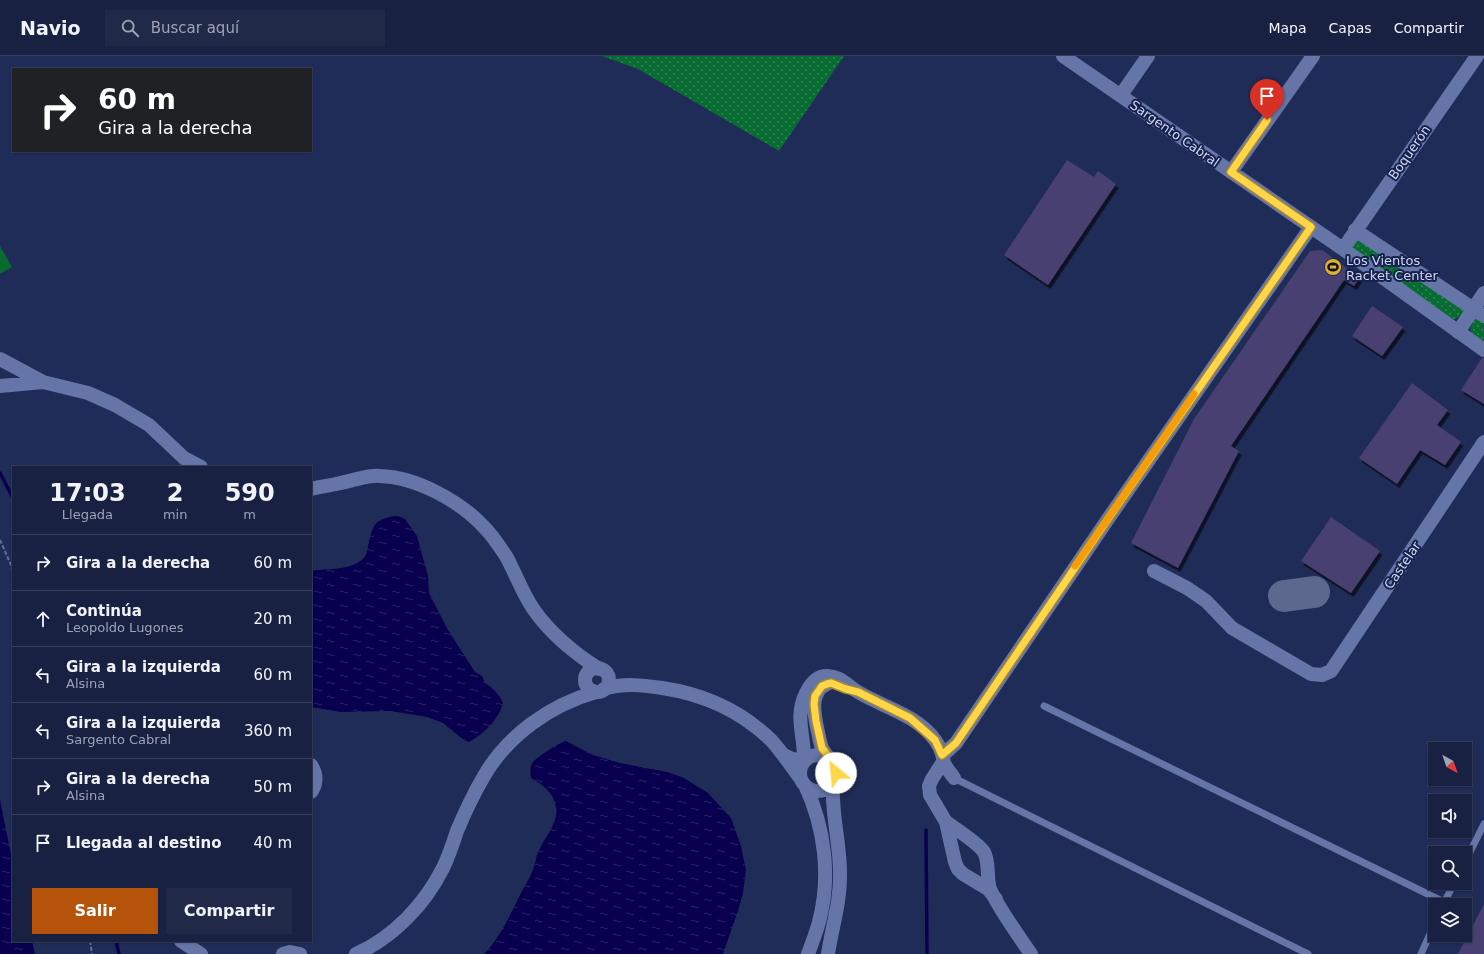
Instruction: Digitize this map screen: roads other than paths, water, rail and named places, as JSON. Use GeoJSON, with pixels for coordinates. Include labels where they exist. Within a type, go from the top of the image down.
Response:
{"type":"FeatureCollection","features":[{"type":"Feature","properties":{"kind":"street","name":"Sargento Cabral"},"geometry":{"type":"LineString","coordinates":[[1063,56],[1311,227],[1484,350]]}},
{"type":"Feature","properties":{"kind":"street"},"geometry":{"type":"LineString","coordinates":[[1121,95],[1148,56]]}},
{"type":"Feature","properties":{"kind":"street"},"geometry":{"type":"LineString","coordinates":[[1231,172],[1313,56]]}},
{"type":"Feature","properties":{"kind":"street","name":"Boquerón"},"geometry":{"type":"LineString","coordinates":[[1342,249],[1477,56]]}},
{"type":"Feature","properties":{"kind":"street"},"geometry":{"type":"LineString","coordinates":[[996,899],[988,889],[958,869],[946,822],[930,795],[932,779],[943,758],[956,743],[1105,522],[1311,227]]}},
{"type":"Feature","properties":{"kind":"street"},"geometry":{"type":"LineString","coordinates":[[1355,230],[1479,312]]}},
{"type":"Feature","properties":{"kind":"street"},"geometry":{"type":"LineString","coordinates":[[1458,332],[1479,312],[1484,293]]}},
{"type":"Feature","properties":{"kind":"street"},"geometry":{"type":"LineString","coordinates":[[0,359],[43,382],[88,393],[115,405],[148,425],[184,458],[199,466]]}},
{"type":"Feature","properties":{"kind":"street"},"geometry":{"type":"LineString","coordinates":[[0,386],[43,382]]}},
{"type":"Feature","properties":{"kind":"street","name":"Castelar"},"geometry":{"type":"LineString","coordinates":[[1154,571],[1188,588],[1206,601],[1232,628],[1311,674],[1322,675],[1331,671],[1484,442]]}},
{"type":"Feature","properties":{"kind":"street"},"geometry":{"type":"LineString","coordinates":[[312,488],[370,476],[381,476],[414,483],[461,506],[485,527],[496,542],[507,558],[524,595],[535,611],[562,642],[579,656],[603,672],[608,683],[593,686],[578,694],[572,700],[550,711],[515,737],[484,775],[461,821],[444,866],[424,900],[390,933],[356,954]]}},
{"type":"Feature","properties":{"kind":"street"},"geometry":{"type":"LineString","coordinates":[[579,656],[593,686]]}},
{"type":"Feature","properties":{"kind":"street"},"geometry":{"type":"LineString","coordinates":[[593,686],[588,672],[595,668],[624,684]]}},
{"type":"Feature","properties":{"kind":"street"},"geometry":{"type":"LineString","coordinates":[[833,783],[825,790],[819,791],[814,790],[803,782],[800,773],[804,761],[804,752],[800,727],[800,714],[810,685],[820,677],[826,676],[847,683],[858,692]]}},
{"type":"Feature","properties":{"kind":"street"},"geometry":{"type":"LineString","coordinates":[[828,954],[839,892],[840,873],[834,812],[833,783],[836,767],[822,748],[814,704],[815,696],[822,686],[831,683],[858,692],[910,718],[935,740],[954,778]]}},
{"type":"Feature","properties":{"kind":"street"},"geometry":{"type":"LineString","coordinates":[[593,686],[624,684],[678,690],[714,702],[746,719],[771,741],[784,755],[803,782],[810,795],[822,838],[826,872],[823,905],[809,954]]}},
{"type":"Feature","properties":{"kind":"street"},"geometry":{"type":"LineString","coordinates":[[784,755],[792,759],[804,761],[813,755],[819,754],[829,758]]}},
{"type":"Feature","properties":{"kind":"street"},"geometry":{"type":"LineString","coordinates":[[312,767],[316,780],[312,790]]}},
{"type":"Feature","properties":{"kind":"street"},"geometry":{"type":"LineString","coordinates":[[946,822],[979,847],[984,853],[987,860],[990,888],[1031,954]]}},
{"type":"Feature","properties":{"kind":"street"},"geometry":{"type":"LineString","coordinates":[[183,942],[201,954]]}},
{"type":"Feature","properties":{"kind":"street"},"geometry":{"type":"LineString","coordinates":[[284,942],[290,954]]}},
{"type":"Feature","properties":{"kind":"street"},"geometry":{"type":"LineString","coordinates":[[286,942],[290,954]]}},
{"type":"Feature","properties":{"kind":"lane"},"geometry":{"type":"LineString","coordinates":[[1044,706],[1432,898]]}},
{"type":"Feature","properties":{"kind":"lane"},"geometry":{"type":"LineString","coordinates":[[954,778],[1308,954]]}},
{"type":"Feature","properties":{"kind":"lane"},"geometry":{"type":"LineString","coordinates":[[1472,848],[1484,824]]}},
{"type":"Feature","properties":{"kind":"lane"},"geometry":{"type":"LineString","coordinates":[[1421,954],[1428,938]]}},
{"type":"Feature","properties":{"kind":"water"},"geometry":{"type":"Polygon","coordinates":[[[396,516],[405,519],[417,536],[428,576],[429,593],[448,630],[475,672],[482,676],[485,683],[496,692],[503,703],[498,715],[490,726],[469,742],[464,740],[443,723],[427,717],[391,711],[341,712],[312,707],[312,571],[346,567],[359,562],[366,555],[371,533],[375,525],[388,517],[396,516]]]}},
{"type":"Feature","properties":{"kind":"water"},"geometry":{"type":"Polygon","coordinates":[[[566,741],[593,755],[620,763],[667,772],[682,777],[708,793],[731,818],[741,846],[746,870],[743,893],[723,954],[484,954],[496,940],[510,916],[530,876],[538,852],[555,819],[556,807],[553,797],[543,786],[531,778],[531,765],[544,753],[566,741]]]}},
{"type":"Feature","properties":{"kind":"water"},"geometry":{"type":"Polygon","coordinates":[[[0,800],[12,859],[12,942],[32,942],[35,954],[0,954],[0,800]]]}},
{"type":"Feature","properties":{"kind":"waterway"},"geometry":{"type":"LineString","coordinates":[[0,473],[12,496]]}},
{"type":"Feature","properties":{"kind":"waterway"},"geometry":{"type":"LineString","coordinates":[[926,830],[927,954]]}},
{"type":"Feature","properties":{"kind":"waterway"},"geometry":{"type":"LineString","coordinates":[[116,942],[119,954]]}},
{"type":"Feature","properties":{"kind":"place","name":"Los Vientos Racket Center"},"geometry":{"type":"Point","coordinates":[1333,267]}}]}
